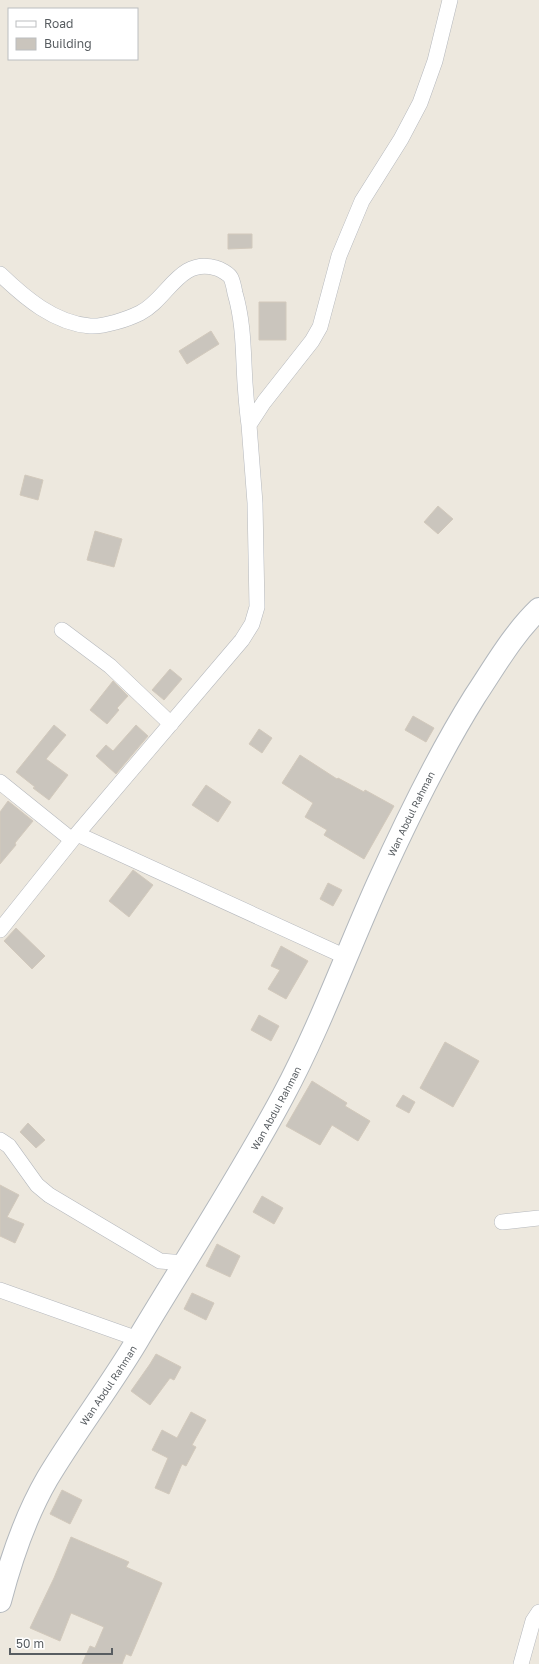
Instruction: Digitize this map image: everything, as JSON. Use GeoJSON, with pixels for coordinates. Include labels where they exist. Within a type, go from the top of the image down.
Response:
{"type":"FeatureCollection","features":[{"type":"Feature","properties":{"kind":"street"},"geometry":{"type":"LineString","coordinates":[[249,425],[264,402],[312,342],[320,327],[339,256],[362,201],[402,139],[420,103],[435,60],[450,0]]}},
{"type":"Feature","properties":{"kind":"street"},"geometry":{"type":"LineString","coordinates":[[0,274],[38,307],[65,320],[90,326],[107,324],[141,313],[164,294],[178,278],[194,267],[206,265],[219,269],[231,278],[239,308],[243,338],[244,383],[255,504],[257,607],[252,624],[242,640],[75,837],[0,930]]}},
{"type":"Feature","properties":{"kind":"street","name":"Wan Abdul Rahman"},"geometry":{"type":"LineString","coordinates":[[0,1601],[10,1565],[26,1522],[46,1480],[138,1339],[247,1160],[284,1094],[319,1022],[378,884],[410,814],[456,726],[495,666],[528,620],[539,609]]}},
{"type":"Feature","properties":{"kind":"street"},"geometry":{"type":"LineString","coordinates":[[62,630],[110,666],[171,724]]}},
{"type":"Feature","properties":{"kind":"street"},"geometry":{"type":"LineString","coordinates":[[0,782],[75,837],[346,958]]}},
{"type":"Feature","properties":{"kind":"street"},"geometry":{"type":"LineString","coordinates":[[0,1140],[9,1146],[37,1185],[49,1195],[160,1261],[185,1263]]}},
{"type":"Feature","properties":{"kind":"street"},"geometry":{"type":"LineString","coordinates":[[502,1222],[539,1218]]}},
{"type":"Feature","properties":{"kind":"street"},"geometry":{"type":"LineString","coordinates":[[0,1290],[138,1339]]}},
{"type":"Feature","properties":{"kind":"street"},"geometry":{"type":"LineString","coordinates":[[521,1664],[534,1621],[539,1612]]}},
{"type":"Feature","properties":{"kind":"building"},"geometry":{"type":"Polygon","coordinates":[[[228,234],[252,234],[252,248],[228,249],[228,234]]]}},
{"type":"Feature","properties":{"kind":"building"},"geometry":{"type":"Polygon","coordinates":[[[259,302],[286,302],[286,340],[259,340],[259,302]]]}},
{"type":"Feature","properties":{"kind":"building"},"geometry":{"type":"Polygon","coordinates":[[[211,331],[219,344],[187,364],[179,351],[211,331]]]}},
{"type":"Feature","properties":{"kind":"building"},"geometry":{"type":"Polygon","coordinates":[[[25,475],[43,480],[38,500],[20,495],[25,475]]]}},
{"type":"Feature","properties":{"kind":"building"},"geometry":{"type":"Polygon","coordinates":[[[438,506],[453,519],[438,534],[424,522],[438,506]]]}},
{"type":"Feature","properties":{"kind":"building"},"geometry":{"type":"Polygon","coordinates":[[[95,531],[122,539],[114,567],[87,560],[95,531]]]}},
{"type":"Feature","properties":{"kind":"building"},"geometry":{"type":"Polygon","coordinates":[[[170,669],[182,679],[164,700],[152,690],[170,669]]]}},
{"type":"Feature","properties":{"kind":"building"},"geometry":{"type":"Polygon","coordinates":[[[113,681],[128,696],[117,708],[119,710],[107,724],[90,710],[113,681]]]}},
{"type":"Feature","properties":{"kind":"building"},"geometry":{"type":"Polygon","coordinates":[[[413,716],[434,728],[426,742],[405,730],[413,716]]]}},
{"type":"Feature","properties":{"kind":"building"},"geometry":{"type":"Polygon","coordinates":[[[54,725],[66,735],[46,759],[68,775],[49,800],[33,788],[35,787],[16,772],[54,725]]]}},
{"type":"Feature","properties":{"kind":"building"},"geometry":{"type":"Polygon","coordinates":[[[136,725],[148,736],[116,774],[96,756],[106,745],[113,751],[136,725]]]}},
{"type":"Feature","properties":{"kind":"building"},"geometry":{"type":"Polygon","coordinates":[[[259,729],[272,738],[262,753],[249,744],[259,729]]]}},
{"type":"Feature","properties":{"kind":"building"},"geometry":{"type":"Polygon","coordinates":[[[300,755],[337,779],[338,778],[364,792],[365,790],[394,806],[364,859],[324,835],[327,830],[305,817],[313,803],[282,783],[300,755]]]}},
{"type":"Feature","properties":{"kind":"building"},"geometry":{"type":"Polygon","coordinates":[[[206,785],[231,802],[218,822],[192,805],[206,785]]]}},
{"type":"Feature","properties":{"kind":"building"},"geometry":{"type":"Polygon","coordinates":[[[8,801],[33,821],[0,864],[0,812],[8,801]]]}},
{"type":"Feature","properties":{"kind":"building"},"geometry":{"type":"Polygon","coordinates":[[[133,870],[153,885],[129,917],[109,901],[133,870]]]}},
{"type":"Feature","properties":{"kind":"building"},"geometry":{"type":"Polygon","coordinates":[[[328,883],[342,890],[333,906],[320,899],[328,883]]]}},
{"type":"Feature","properties":{"kind":"building"},"geometry":{"type":"Polygon","coordinates":[[[16,928],[45,956],[32,969],[4,941],[16,928]]]}},
{"type":"Feature","properties":{"kind":"building"},"geometry":{"type":"Polygon","coordinates":[[[281,946],[308,961],[286,999],[268,989],[280,970],[271,966],[281,946]]]}},
{"type":"Feature","properties":{"kind":"building"},"geometry":{"type":"Polygon","coordinates":[[[259,1015],[279,1026],[271,1041],[251,1030],[259,1015]]]}},
{"type":"Feature","properties":{"kind":"building"},"geometry":{"type":"Polygon","coordinates":[[[445,1042],[479,1061],[453,1107],[420,1088],[445,1042]]]}},
{"type":"Feature","properties":{"kind":"building"},"geometry":{"type":"Polygon","coordinates":[[[312,1081],[347,1103],[345,1106],[370,1121],[358,1141],[332,1125],[320,1145],[286,1126],[312,1081]]]}},
{"type":"Feature","properties":{"kind":"building"},"geometry":{"type":"Polygon","coordinates":[[[403,1095],[415,1102],[409,1113],[396,1106],[403,1095]]]}},
{"type":"Feature","properties":{"kind":"building"},"geometry":{"type":"Polygon","coordinates":[[[28,1123],[45,1140],[36,1148],[20,1132],[28,1123]]]}},
{"type":"Feature","properties":{"kind":"building"},"geometry":{"type":"Polygon","coordinates":[[[0,1185],[19,1195],[7,1217],[24,1224],[15,1243],[0,1236],[0,1185]]]}},
{"type":"Feature","properties":{"kind":"building"},"geometry":{"type":"Polygon","coordinates":[[[262,1196],[283,1208],[274,1224],[253,1212],[262,1196]]]}},
{"type":"Feature","properties":{"kind":"building"},"geometry":{"type":"Polygon","coordinates":[[[217,1244],[240,1256],[230,1277],[206,1266],[217,1244]]]}},
{"type":"Feature","properties":{"kind":"building"},"geometry":{"type":"Polygon","coordinates":[[[192,1293],[214,1303],[206,1320],[184,1309],[192,1293]]]}},
{"type":"Feature","properties":{"kind":"building"},"geometry":{"type":"Polygon","coordinates":[[[156,1354],[181,1367],[174,1380],[170,1378],[150,1405],[131,1391],[156,1354]]]}},
{"type":"Feature","properties":{"kind":"building"},"geometry":{"type":"Polygon","coordinates":[[[191,1412],[206,1420],[192,1445],[196,1447],[186,1466],[182,1464],[169,1494],[155,1488],[168,1458],[152,1450],[162,1430],[177,1438],[191,1412]]]}},
{"type":"Feature","properties":{"kind":"building"},"geometry":{"type":"Polygon","coordinates":[[[62,1490],[82,1500],[70,1524],[50,1514],[62,1490]]]}},
{"type":"Feature","properties":{"kind":"building"},"geometry":{"type":"Polygon","coordinates":[[[71,1537],[129,1562],[126,1567],[162,1583],[131,1656],[126,1654],[122,1664],[82,1664],[90,1646],[95,1648],[104,1627],[71,1613],[60,1641],[30,1628],[54,1578],[71,1537]]]}}]}
